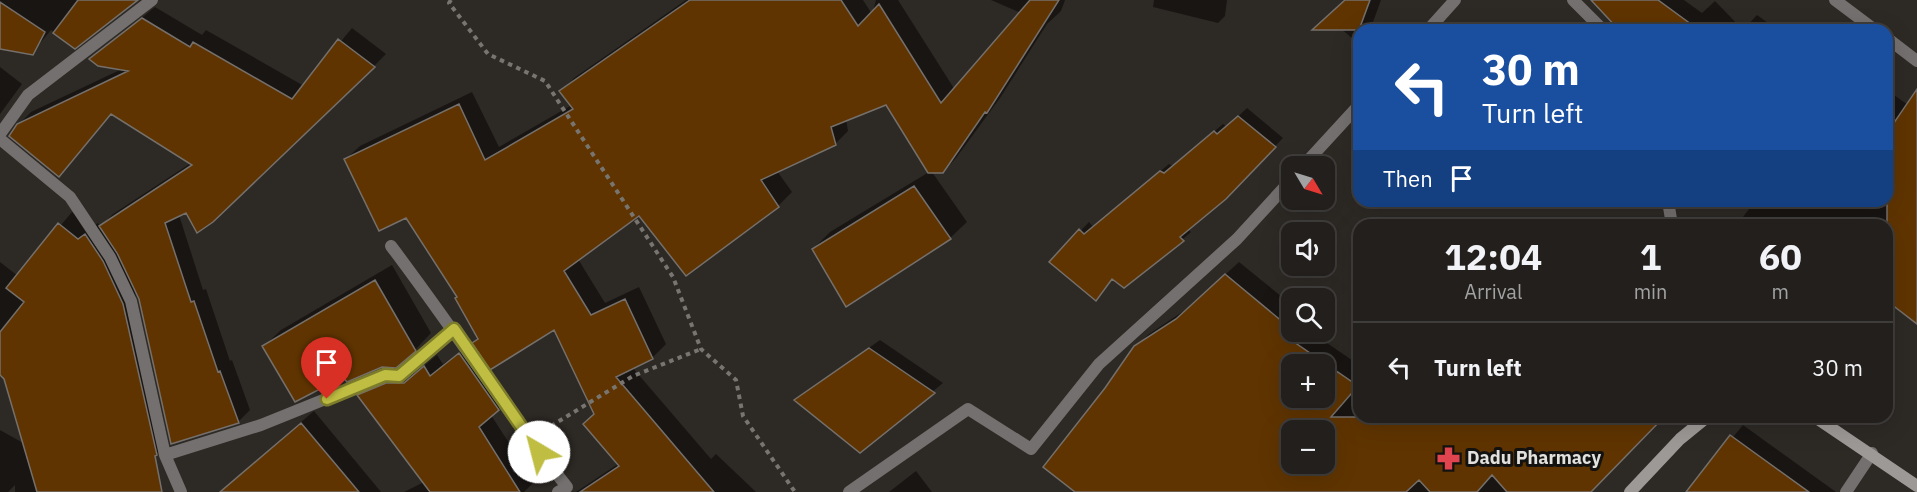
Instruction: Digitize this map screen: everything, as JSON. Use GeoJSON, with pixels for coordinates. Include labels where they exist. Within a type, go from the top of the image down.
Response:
{"type":"FeatureCollection","features":[{"type":"Feature","properties":{"kind":"street"},"geometry":{"type":"LineString","coordinates":[[0,134],[28,95],[152,0]]}},
{"type":"Feature","properties":{"kind":"street"},"geometry":{"type":"LineString","coordinates":[[1433,24],[1455,0]]}},
{"type":"Feature","properties":{"kind":"street"},"geometry":{"type":"LineString","coordinates":[[1573,0],[1597,24]]}},
{"type":"Feature","properties":{"kind":"street"},"geometry":{"type":"LineString","coordinates":[[1835,0],[1867,24]]}},
{"type":"Feature","properties":{"kind":"street"},"geometry":{"type":"LineString","coordinates":[[1893,43],[1917,61]]}},
{"type":"Feature","properties":{"kind":"street"},"geometry":{"type":"LineString","coordinates":[[1312,156],[1353,112]]}},
{"type":"Feature","properties":{"kind":"street"},"geometry":{"type":"LineString","coordinates":[[0,139],[70,197],[110,257],[131,301],[165,455],[181,492]]}},
{"type":"Feature","properties":{"kind":"street"},"geometry":{"type":"LineString","coordinates":[[849,492],[968,409],[1031,449],[1099,364],[1238,239],[1281,192]]}},
{"type":"Feature","properties":{"kind":"street"},"geometry":{"type":"LineString","coordinates":[[391,246],[454,329],[525,434],[567,487],[558,492]]}},
{"type":"Feature","properties":{"kind":"street"},"geometry":{"type":"LineString","coordinates":[[165,455],[261,425],[385,375],[399,376],[454,329]]}},
{"type":"Feature","properties":{"kind":"street"},"geometry":{"type":"LineString","coordinates":[[1630,492],[1680,439],[1700,423]]}},
{"type":"Feature","properties":{"kind":"street"},"geometry":{"type":"LineString","coordinates":[[1824,423],[1872,453],[1917,486]]}},
{"type":"Feature","properties":{"kind":"street"},"geometry":{"type":"LineString","coordinates":[[1846,492],[1872,453]]}},
{"type":"Feature","properties":{"kind":"path"},"geometry":{"type":"LineString","coordinates":[[451,0],[449,3],[488,54],[545,81],[673,277],[701,349],[736,380],[743,416],[795,492]]}},
{"type":"Feature","properties":{"kind":"path"},"geometry":{"type":"LineString","coordinates":[[525,434],[568,418],[633,376],[701,349]]}},
{"type":"Feature","properties":{"kind":"building"},"geometry":{"type":"Polygon","coordinates":[[[78,0],[138,0],[75,49],[53,33],[78,0]]]}},
{"type":"Feature","properties":{"kind":"building"},"geometry":{"type":"Polygon","coordinates":[[[690,0],[841,0],[858,26],[879,4],[941,103],[1030,0],[1059,0],[987,113],[985,112],[943,173],[928,173],[886,105],[831,127],[836,145],[761,180],[779,207],[686,276],[639,216],[564,271],[591,315],[625,299],[653,359],[616,377],[714,492],[580,492],[619,466],[583,424],[594,414],[554,330],[490,370],[472,343],[478,339],[455,298],[457,297],[406,218],[379,231],[344,159],[459,104],[485,160],[573,109],[559,91],[690,0]]]}},
{"type":"Feature","properties":{"kind":"building"},"geometry":{"type":"Polygon","coordinates":[[[1345,0],[1370,0],[1361,24],[1353,24],[1353,30],[1312,30],[1345,0]]]}},
{"type":"Feature","properties":{"kind":"building"},"geometry":{"type":"Polygon","coordinates":[[[1591,0],[1658,0],[1691,24],[1613,24],[1591,0]]]}},
{"type":"Feature","properties":{"kind":"building"},"geometry":{"type":"Polygon","coordinates":[[[0,2],[45,32],[33,55],[0,49],[0,2]]]}},
{"type":"Feature","properties":{"kind":"building"},"geometry":{"type":"Polygon","coordinates":[[[142,18],[190,47],[193,42],[292,99],[338,39],[375,67],[213,222],[197,233],[186,213],[165,223],[191,302],[194,301],[218,372],[220,371],[239,423],[171,444],[139,299],[117,253],[99,226],[192,165],[111,114],[59,177],[9,136],[17,124],[128,71],[98,66],[89,59],[142,18]]]}},
{"type":"Feature","properties":{"kind":"building"},"geometry":{"type":"Polygon","coordinates":[[[1917,89],[1917,324],[1893,306],[1893,219],[1887,219],[1887,207],[1893,207],[1893,124],[1917,89]]]}},
{"type":"Feature","properties":{"kind":"building"},"geometry":{"type":"Polygon","coordinates":[[[1238,116],[1276,147],[1226,199],[1180,237],[1184,241],[1124,288],[1112,279],[1096,301],[1049,262],[1079,229],[1084,234],[1160,171],[1164,173],[1214,131],[1217,134],[1238,116]]]}},
{"type":"Feature","properties":{"kind":"building"},"geometry":{"type":"Polygon","coordinates":[[[914,186],[951,239],[846,307],[812,249],[914,186]]]}},
{"type":"Feature","properties":{"kind":"building"},"geometry":{"type":"Polygon","coordinates":[[[58,223],[78,239],[85,234],[103,261],[123,304],[157,455],[155,456],[162,492],[37,492],[4,379],[0,375],[0,332],[24,302],[6,288],[58,223]]]}},
{"type":"Feature","properties":{"kind":"building"},"geometry":{"type":"Polygon","coordinates":[[[1225,274],[1281,321],[1281,342],[1294,342],[1312,354],[1281,354],[1281,408],[1335,408],[1335,370],[1353,383],[1353,392],[1331,417],[1353,417],[1353,423],[1658,423],[1591,492],[1507,492],[1492,475],[1477,492],[1430,492],[1419,480],[1406,492],[1075,492],[1043,467],[1105,388],[1134,346],[1176,319],[1225,274]]]}},
{"type":"Feature","properties":{"kind":"building"},"geometry":{"type":"Polygon","coordinates":[[[375,280],[416,351],[396,368],[382,367],[347,382],[343,377],[295,402],[262,346],[375,280]]]}},
{"type":"Feature","properties":{"kind":"building"},"geometry":{"type":"Polygon","coordinates":[[[869,348],[935,393],[860,453],[794,400],[869,348]]]}},
{"type":"Feature","properties":{"kind":"building"},"geometry":{"type":"Polygon","coordinates":[[[459,353],[499,410],[479,427],[520,492],[430,492],[357,395],[386,383],[404,383],[424,366],[430,376],[459,353]]]}},
{"type":"Feature","properties":{"kind":"building"},"geometry":{"type":"Polygon","coordinates":[[[301,423],[359,492],[220,492],[301,423]]]}},
{"type":"Feature","properties":{"kind":"building"},"geometry":{"type":"Polygon","coordinates":[[[1730,435],[1809,492],[1686,492],[1730,435]]]}},
{"type":"Feature","properties":{"kind":"place","name":"Dadu Pharmacy"},"geometry":{"type":"Point","coordinates":[1449,458]}},
{"type":"Feature","properties":{"kind":"route"},"geometry":{"type":"LineString","coordinates":[[327,399],[385,375],[399,376],[454,329],[539,452]]}}]}
